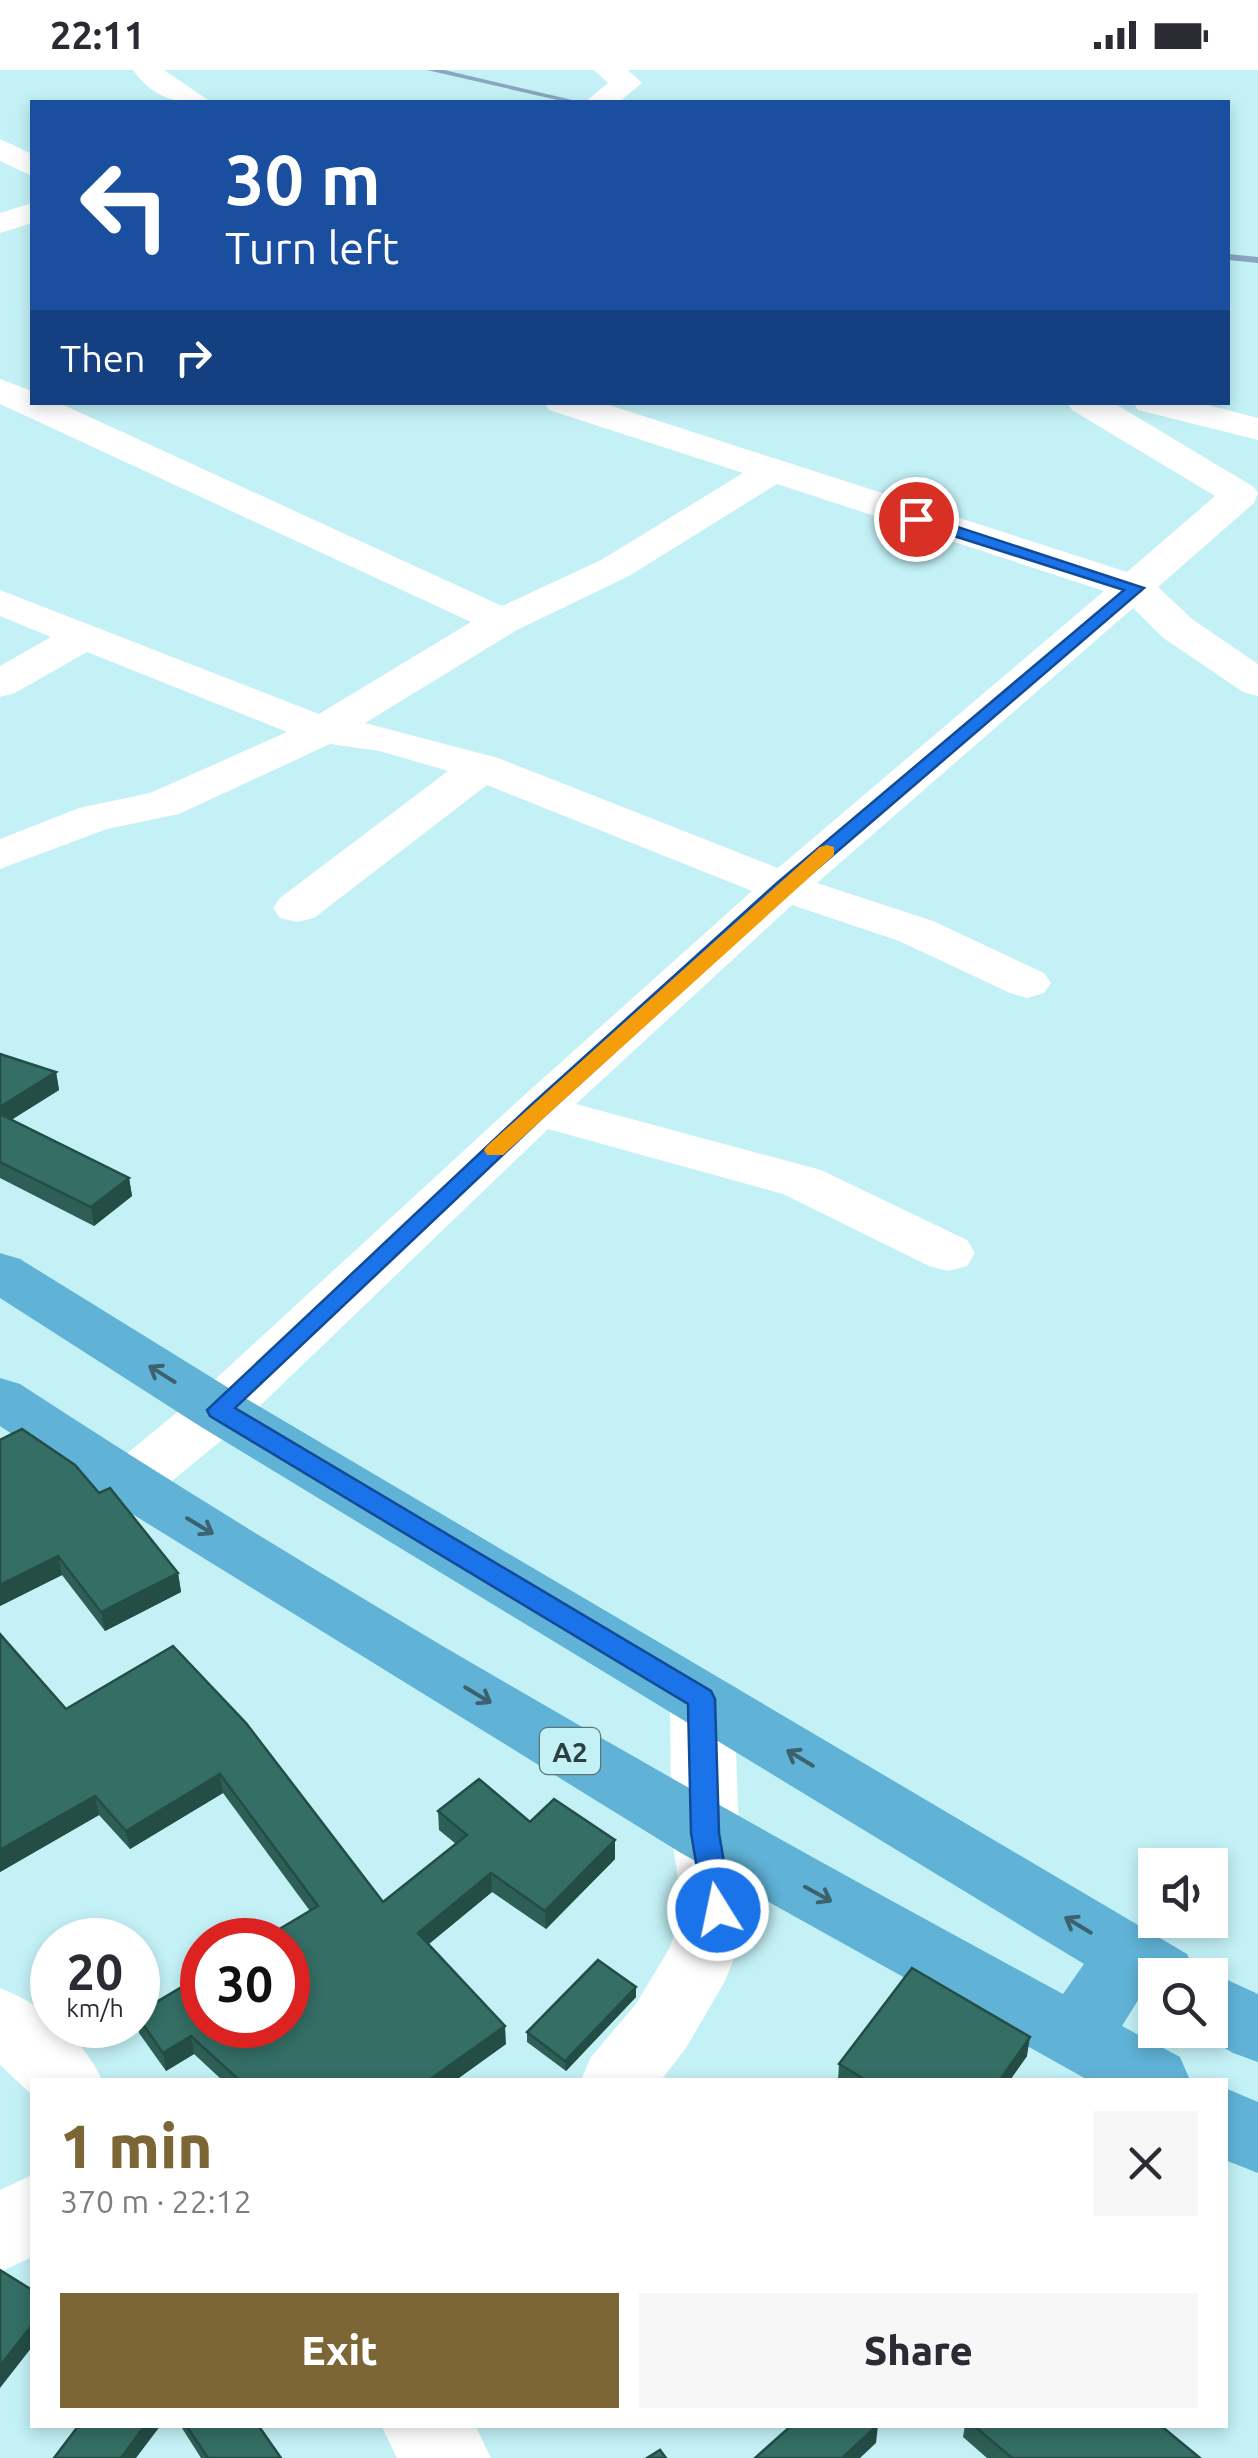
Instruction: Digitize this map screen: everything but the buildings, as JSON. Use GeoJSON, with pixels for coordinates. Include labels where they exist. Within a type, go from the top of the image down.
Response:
{"type":"FeatureCollection","features":[{"type":"Feature","properties":{"kind":"highway"},"geometry":{"type":"LineString","coordinates":[[0,1272],[219,1410],[1138,1960]]}},
{"type":"Feature","properties":{"kind":"highway","name":"A2"},"geometry":{"type":"LineString","coordinates":[[0,1398],[129,1484],[705,1833],[1151,2078]]}},
{"type":"Feature","properties":{"kind":"highway"},"geometry":{"type":"LineString","coordinates":[[1076,2034],[1138,1973]]}},
{"type":"Feature","properties":{"kind":"highway"},"geometry":{"type":"LineString","coordinates":[[1228,2014],[1258,2032]]}},
{"type":"Feature","properties":{"kind":"highway"},"geometry":{"type":"LineString","coordinates":[[1228,2123],[1258,2140]]}},
{"type":"Feature","properties":{"kind":"street"},"geometry":{"type":"LineString","coordinates":[[148,70],[163,85],[192,100]]}},
{"type":"Feature","properties":{"kind":"street"},"geometry":{"type":"LineString","coordinates":[[602,100],[621,74]]}},
{"type":"Feature","properties":{"kind":"street"},"geometry":{"type":"LineString","coordinates":[[0,148],[30,166]]}},
{"type":"Feature","properties":{"kind":"street"},"geometry":{"type":"LineString","coordinates":[[0,223],[30,214]]}},
{"type":"Feature","properties":{"kind":"street"},"geometry":{"type":"LineString","coordinates":[[0,389],[30,379]]}},
{"type":"Feature","properties":{"kind":"street"},"geometry":{"type":"LineString","coordinates":[[0,389],[30,403]]}},
{"type":"Feature","properties":{"kind":"street"},"geometry":{"type":"LineString","coordinates":[[35,405],[502,620]]}},
{"type":"Feature","properties":{"kind":"street"},"geometry":{"type":"LineString","coordinates":[[571,405],[1136,588],[1177,628],[1258,683]]}},
{"type":"Feature","properties":{"kind":"street"},"geometry":{"type":"LineString","coordinates":[[129,1484],[219,1410],[538,1110],[784,887],[1240,495],[1090,405]]}},
{"type":"Feature","properties":{"kind":"street"},"geometry":{"type":"LineString","coordinates":[[1163,405],[1258,429]]}},
{"type":"Feature","properties":{"kind":"street"},"geometry":{"type":"LineString","coordinates":[[0,856],[95,818],[163,804],[324,730],[502,620],[615,568],[769,472]]}},
{"type":"Feature","properties":{"kind":"street"},"geometry":{"type":"LineString","coordinates":[[0,602],[82,638],[324,730],[384,739],[482,767],[784,887],[916,931],[1027,983]]}},
{"type":"Feature","properties":{"kind":"street"},"geometry":{"type":"LineString","coordinates":[[0,684],[82,638]]}},
{"type":"Feature","properties":{"kind":"street"},"geometry":{"type":"LineString","coordinates":[[297,908],[482,767]]}},
{"type":"Feature","properties":{"kind":"street"},"geometry":{"type":"LineString","coordinates":[[538,1110],[802,1182],[948,1253]]}},
{"type":"Feature","properties":{"kind":"street"},"geometry":{"type":"LineString","coordinates":[[620,2078],[661,2026],[700,1960],[718,1910],[705,1833],[702,1699]]}},
{"type":"Feature","properties":{"kind":"street"},"geometry":{"type":"LineString","coordinates":[[0,2018],[64,2078]]}},
{"type":"Feature","properties":{"kind":"street"},"geometry":{"type":"LineString","coordinates":[[0,2237],[30,2212]]}},
{"type":"Feature","properties":{"kind":"street"},"geometry":{"type":"LineString","coordinates":[[424,2428],[450,2458]]}},
{"type":"Feature","properties":{"kind":"waterway"},"geometry":{"type":"LineString","coordinates":[[432,70],[567,100]]}},
{"type":"Feature","properties":{"kind":"waterway"},"geometry":{"type":"LineString","coordinates":[[1230,257],[1258,260]]}},
{"type":"Feature","properties":{"kind":"slow traffic"},"geometry":{"type":"LineString","coordinates":[[495,1150],[827,851]]}},
{"type":"Feature","properties":{"kind":"route"},"geometry":{"type":"LineString","coordinates":[[718,1910],[705,1833],[702,1699],[219,1410],[538,1110],[784,887],[1136,588],[916,519]]}}]}
